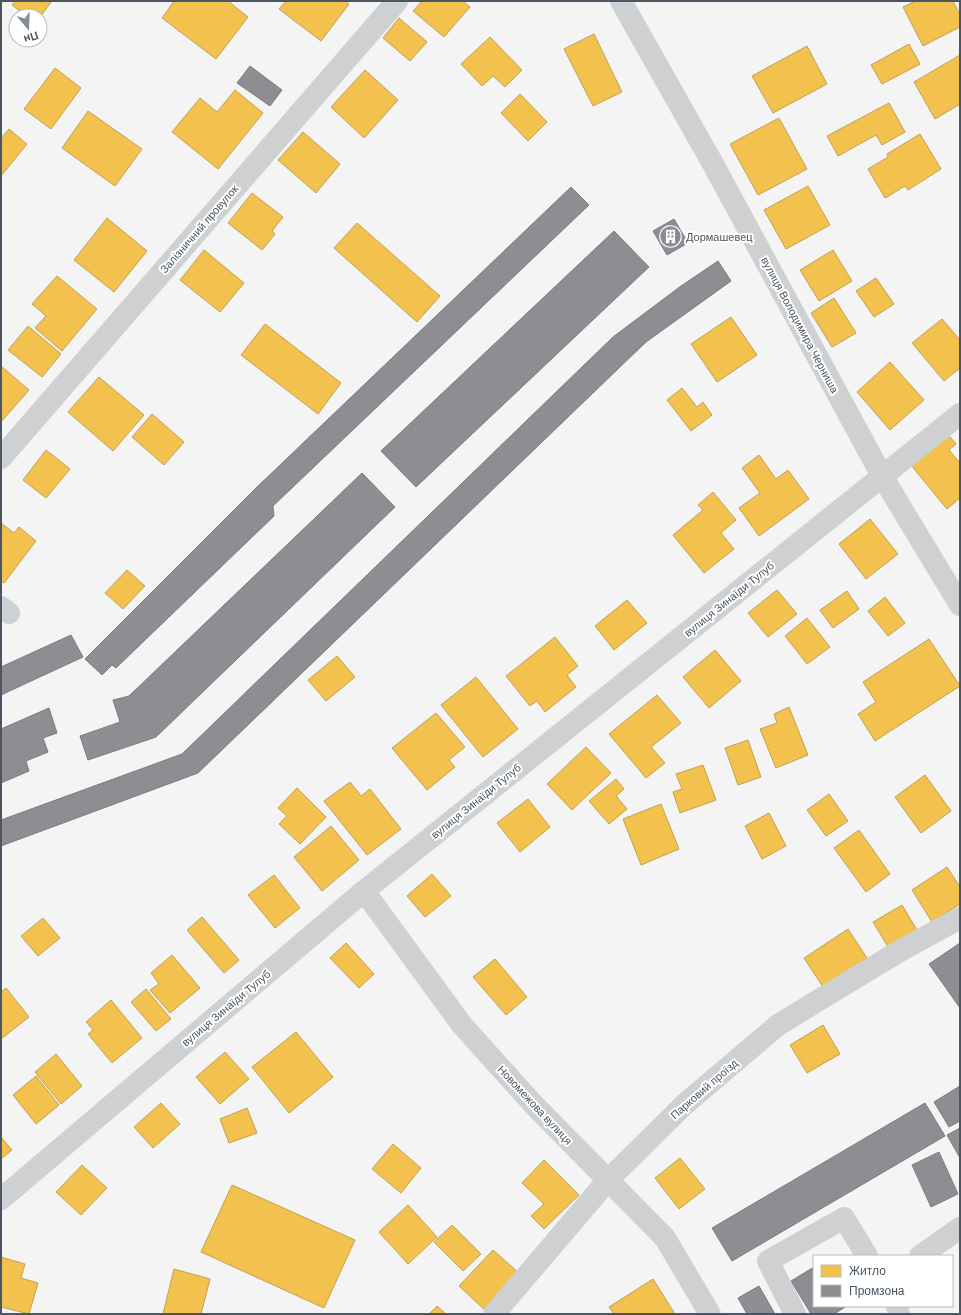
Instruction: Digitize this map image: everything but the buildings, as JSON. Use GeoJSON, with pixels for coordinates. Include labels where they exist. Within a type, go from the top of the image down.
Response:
{"type":"FeatureCollection","features":[{"type":"Feature","properties":{"kind":"street","name":"Залізничний провулок"},"geometry":{"type":"LineString","coordinates":[[1,458],[397,1]]}},
{"type":"Feature","properties":{"kind":"street","name":"вулиця Володимира Черниша"},"geometry":{"type":"LineString","coordinates":[[621,1],[713,164],[882,476],[960,605]]}},
{"type":"Feature","properties":{"kind":"street","name":"вулиця Зинаїди Тулуб"},"geometry":{"type":"LineString","coordinates":[[1,1199],[364,891],[960,414]]}},
{"type":"Feature","properties":{"kind":"street","name":"Новомежова вулиця"},"geometry":{"type":"LineString","coordinates":[[364,891],[462,1024],[534,1105],[665,1238],[710,1314]]}},
{"type":"Feature","properties":{"kind":"street","name":"Парковий проїзд"},"geometry":{"type":"LineString","coordinates":[[494,1314],[608,1180],[684,1104],[778,1025],[898,952],[960,918]]}},
{"type":"Feature","properties":{"kind":"street"},"geometry":{"type":"LineString","coordinates":[[795,1314],[768,1261],[844,1218],[866,1255]]}},
{"type":"Feature","properties":{"kind":"street"},"geometry":{"type":"LineString","coordinates":[[921,1255],[960,1228]]}},
{"type":"Feature","properties":{"kind":"place","name":"Дормашевец"},"geometry":{"type":"Point","coordinates":[671,237]}}]}
